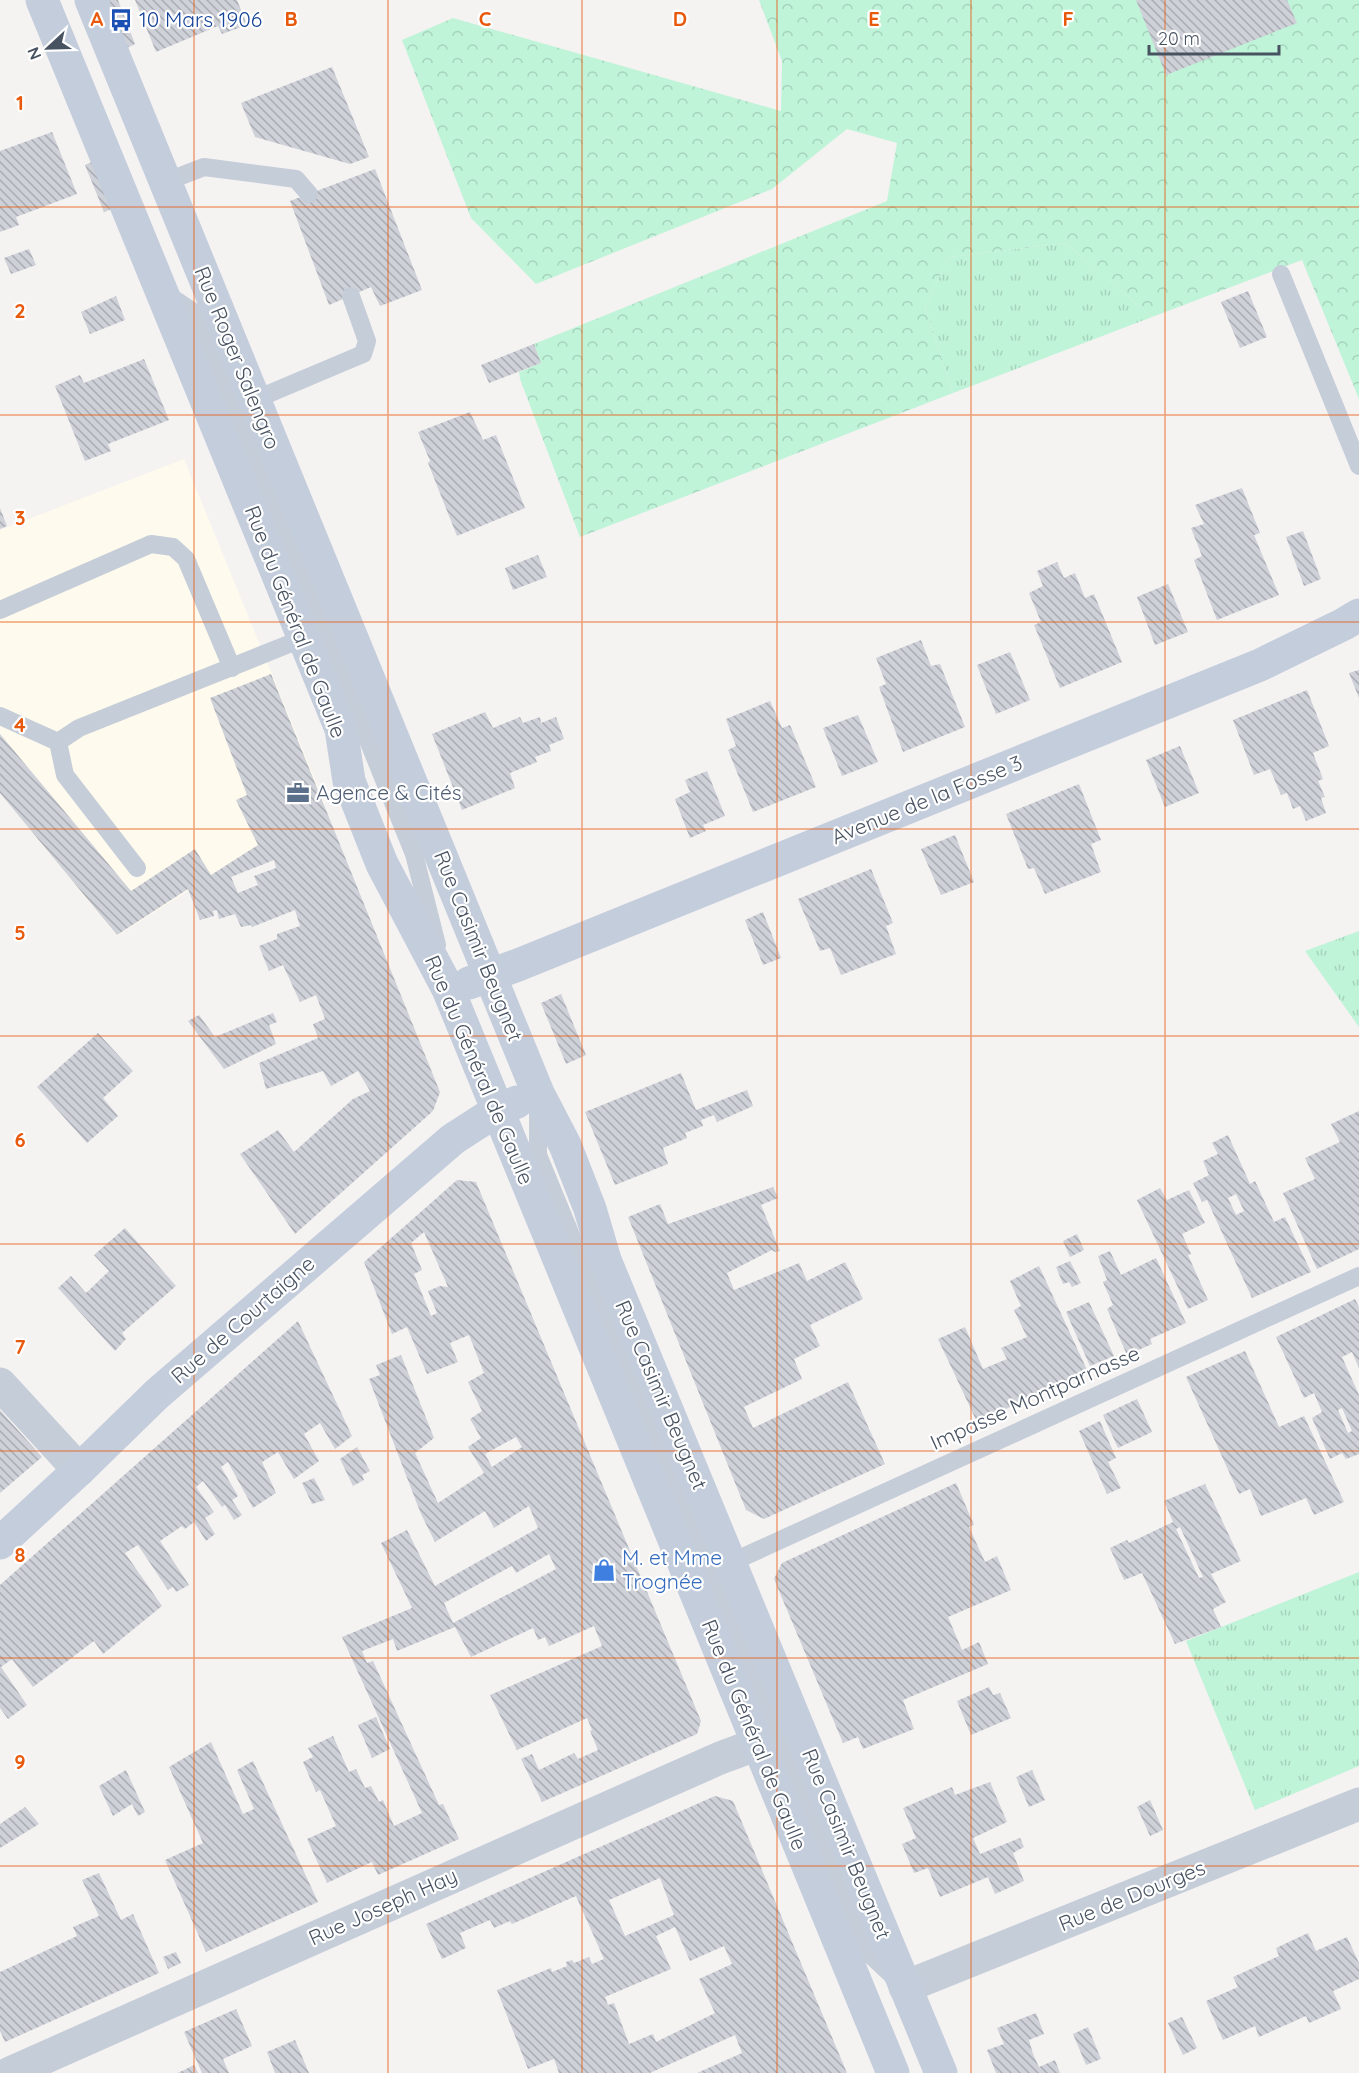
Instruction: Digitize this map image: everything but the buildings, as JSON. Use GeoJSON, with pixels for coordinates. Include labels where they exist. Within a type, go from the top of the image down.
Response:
{"type":"FeatureCollection","features":[{"type":"Feature","properties":{"kind":"main road","name":"Rue du Général de Gaulle"},"geometry":{"type":"LineString","coordinates":[[42,0],[342,729],[349,781],[382,864],[448,990],[893,2073]]}},
{"type":"Feature","properties":{"kind":"main road","name":"Rue Roger Salengro"},"geometry":{"type":"LineString","coordinates":[[91,0],[384,717]]}},
{"type":"Feature","properties":{"kind":"main road","name":"Avenue de la Fosse 3"},"geometry":{"type":"LineString","coordinates":[[448,990],[490,976],[1260,665],[1359,615]]}},
{"type":"Feature","properties":{"kind":"main road","name":"Rue Casimir Beugnet"},"geometry":{"type":"LineString","coordinates":[[384,717],[538,1093],[565,1145],[591,1209],[605,1260],[940,2073]]}},
{"type":"Feature","properties":{"kind":"main road","name":"Rue de Courtaigne"},"geometry":{"type":"LineString","coordinates":[[0,1543],[157,1394],[453,1139],[498,1110],[538,1093]]}},
{"type":"Feature","properties":{"kind":"street"},"geometry":{"type":"LineString","coordinates":[[0,1384],[78,1470]]}},
{"type":"Feature","properties":{"kind":"street","name":"Rue Joseph Hay"},"geometry":{"type":"LineString","coordinates":[[24,2070],[720,1758],[758,1744]]}},
{"type":"Feature","properties":{"kind":"street","name":"Rue de Dourges"},"geometry":{"type":"LineString","coordinates":[[905,1987],[1359,1804]]}},
{"type":"Feature","properties":{"kind":"lane"},"geometry":{"type":"LineString","coordinates":[[165,182],[204,167],[296,179],[309,194]]}},
{"type":"Feature","properties":{"kind":"lane"},"geometry":{"type":"LineString","coordinates":[[1281,274],[1359,466]]}},
{"type":"Feature","properties":{"kind":"lane"},"geometry":{"type":"LineString","coordinates":[[161,291],[195,313],[414,854],[448,990]]}},
{"type":"Feature","properties":{"kind":"lane"},"geometry":{"type":"LineString","coordinates":[[254,400],[363,354],[367,340],[351,296]]}},
{"type":"Feature","properties":{"kind":"lane"},"geometry":{"type":"LineString","coordinates":[[0,610],[151,544],[173,548],[186,559],[232,668]]}},
{"type":"Feature","properties":{"kind":"lane"},"geometry":{"type":"LineString","coordinates":[[58,742],[80,728],[304,638]]}},
{"type":"Feature","properties":{"kind":"lane"},"geometry":{"type":"LineString","coordinates":[[0,716],[58,742]]}},
{"type":"Feature","properties":{"kind":"lane"},"geometry":{"type":"LineString","coordinates":[[58,742],[65,775],[137,868]]}},
{"type":"Feature","properties":{"kind":"lane"},"geometry":{"type":"LineString","coordinates":[[538,1093],[538,1155],[865,1950],[905,1987]]}},
{"type":"Feature","properties":{"kind":"lane","name":"Impasse Montparnasse"},"geometry":{"type":"LineString","coordinates":[[730,1563],[1359,1276]]}},
{"type":"Feature","properties":{"kind":"shaded area"},"geometry":{"type":"Polygon","coordinates":[[[184,459],[325,804],[117,936],[0,793],[0,530],[184,459]]]}},
{"type":"Feature","properties":{"kind":"green space"},"geometry":{"type":"Polygon","coordinates":[[[759,0],[1359,0],[1359,399],[1302,260],[1152,317],[1065,243],[949,257],[925,307],[953,393],[580,537],[520,379],[519,372],[541,363],[534,344],[887,201],[897,143],[847,129],[772,189],[536,284],[471,218],[402,40],[453,18],[781,111],[782,61],[759,0]]]}},
{"type":"Feature","properties":{"kind":"green space"},"geometry":{"type":"Polygon","coordinates":[[[1065,243],[1152,317],[953,393],[925,307],[949,257],[1065,243]]]}},
{"type":"Feature","properties":{"kind":"green space"},"geometry":{"type":"Polygon","coordinates":[[[1359,931],[1359,1027],[1305,951],[1359,931]]]}},
{"type":"Feature","properties":{"kind":"green space"},"geometry":{"type":"Polygon","coordinates":[[[1359,1572],[1359,1766],[1255,1810],[1186,1641],[1359,1572]]]}},
{"type":"Feature","properties":{"kind":"place","name":"10 Mars 1906"},"geometry":{"type":"Point","coordinates":[121,20]}},
{"type":"Feature","properties":{"kind":"place","name":"Agence & Cités"},"geometry":{"type":"Point","coordinates":[298,793]}},
{"type":"Feature","properties":{"kind":"place","name":"M. et Mme Trognée"},"geometry":{"type":"Point","coordinates":[604,1570]}}]}
